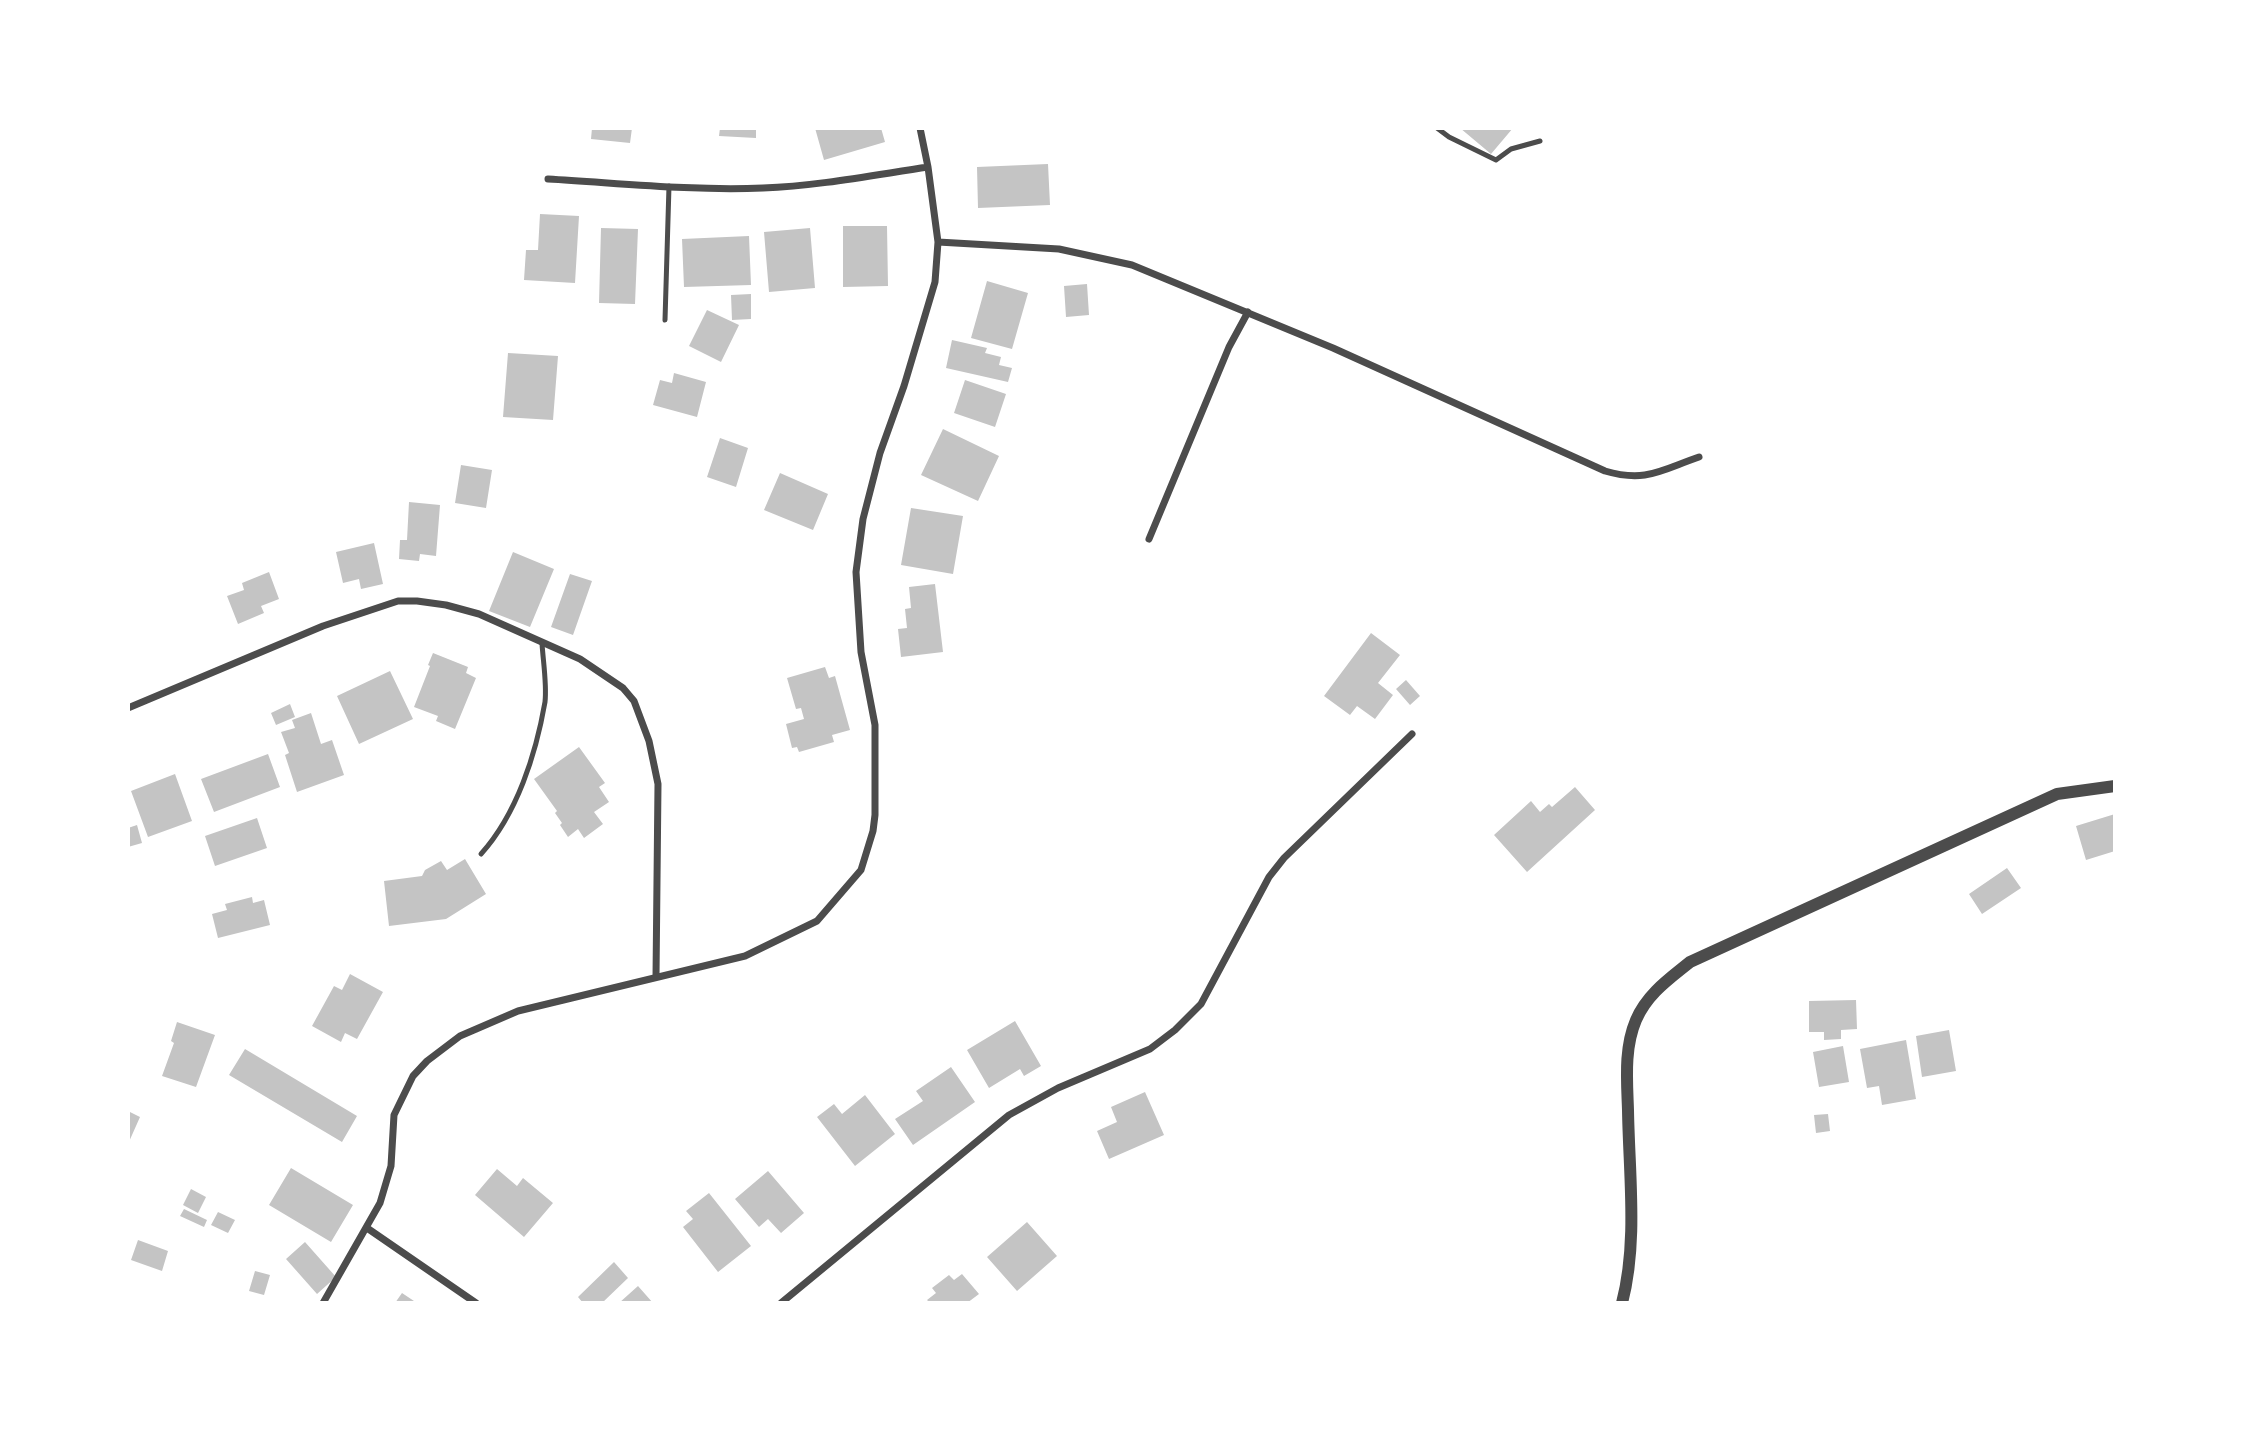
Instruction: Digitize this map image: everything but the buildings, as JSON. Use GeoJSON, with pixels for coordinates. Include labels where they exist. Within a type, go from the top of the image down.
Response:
{"type":"FeatureCollection","features":[{"type":"Feature","properties":{"kind":"street"},"geometry":{"type":"LineString","coordinates":[[323,1303],[380,1203],[391,1166],[394,1115],[413,1076],[427,1061],[460,1036],[518,1011],[745,956],[817,921],[861,870],[874,823],[875,725],[861,652],[856,572],[863,519],[880,453],[904,386],[935,282],[938,242],[920,128]]}},
{"type":"Feature","properties":{"kind":"street"},"geometry":{"type":"LineString","coordinates":[[548,179],[762,188],[928,167]]}},
{"type":"Feature","properties":{"kind":"street"},"geometry":{"type":"LineString","coordinates":[[938,242],[1059,248],[1132,265],[1345,353],[1605,471],[1642,477],[1699,457]]}},
{"type":"Feature","properties":{"kind":"street"},"geometry":{"type":"LineString","coordinates":[[1149,538],[1229,347],[1248,312]]}},
{"type":"Feature","properties":{"kind":"street"},"geometry":{"type":"LineString","coordinates":[[128,708],[323,626],[398,601],[417,601],[480,614],[580,659],[623,688],[634,701],[649,741],[658,784],[656,977]]}},
{"type":"Feature","properties":{"kind":"street"},"geometry":{"type":"LineString","coordinates":[[781,1303],[1009,1115],[1058,1088],[1150,1049],[1175,1030],[1201,1004],[1269,877],[1284,858],[1412,734]]}},
{"type":"Feature","properties":{"kind":"street"},"geometry":{"type":"LineString","coordinates":[[1622,1303],[1630,1275],[1631,1239],[1627,1058],[1636,1020],[1654,990],[1690,962],[2057,794],[2115,786]]}},
{"type":"Feature","properties":{"kind":"street"},"geometry":{"type":"LineString","coordinates":[[367,1228],[476,1303]]}},
{"type":"Feature","properties":{"kind":"lane"},"geometry":{"type":"LineString","coordinates":[[1437,128],[1449,137],[1496,160],[1511,149],[1540,141]]}},
{"type":"Feature","properties":{"kind":"lane"},"geometry":{"type":"LineString","coordinates":[[665,320],[669,186]]}},
{"type":"Feature","properties":{"kind":"lane"},"geometry":{"type":"LineString","coordinates":[[481,854],[498,835],[521,786],[531,755],[545,699],[542,643]]}}]}
